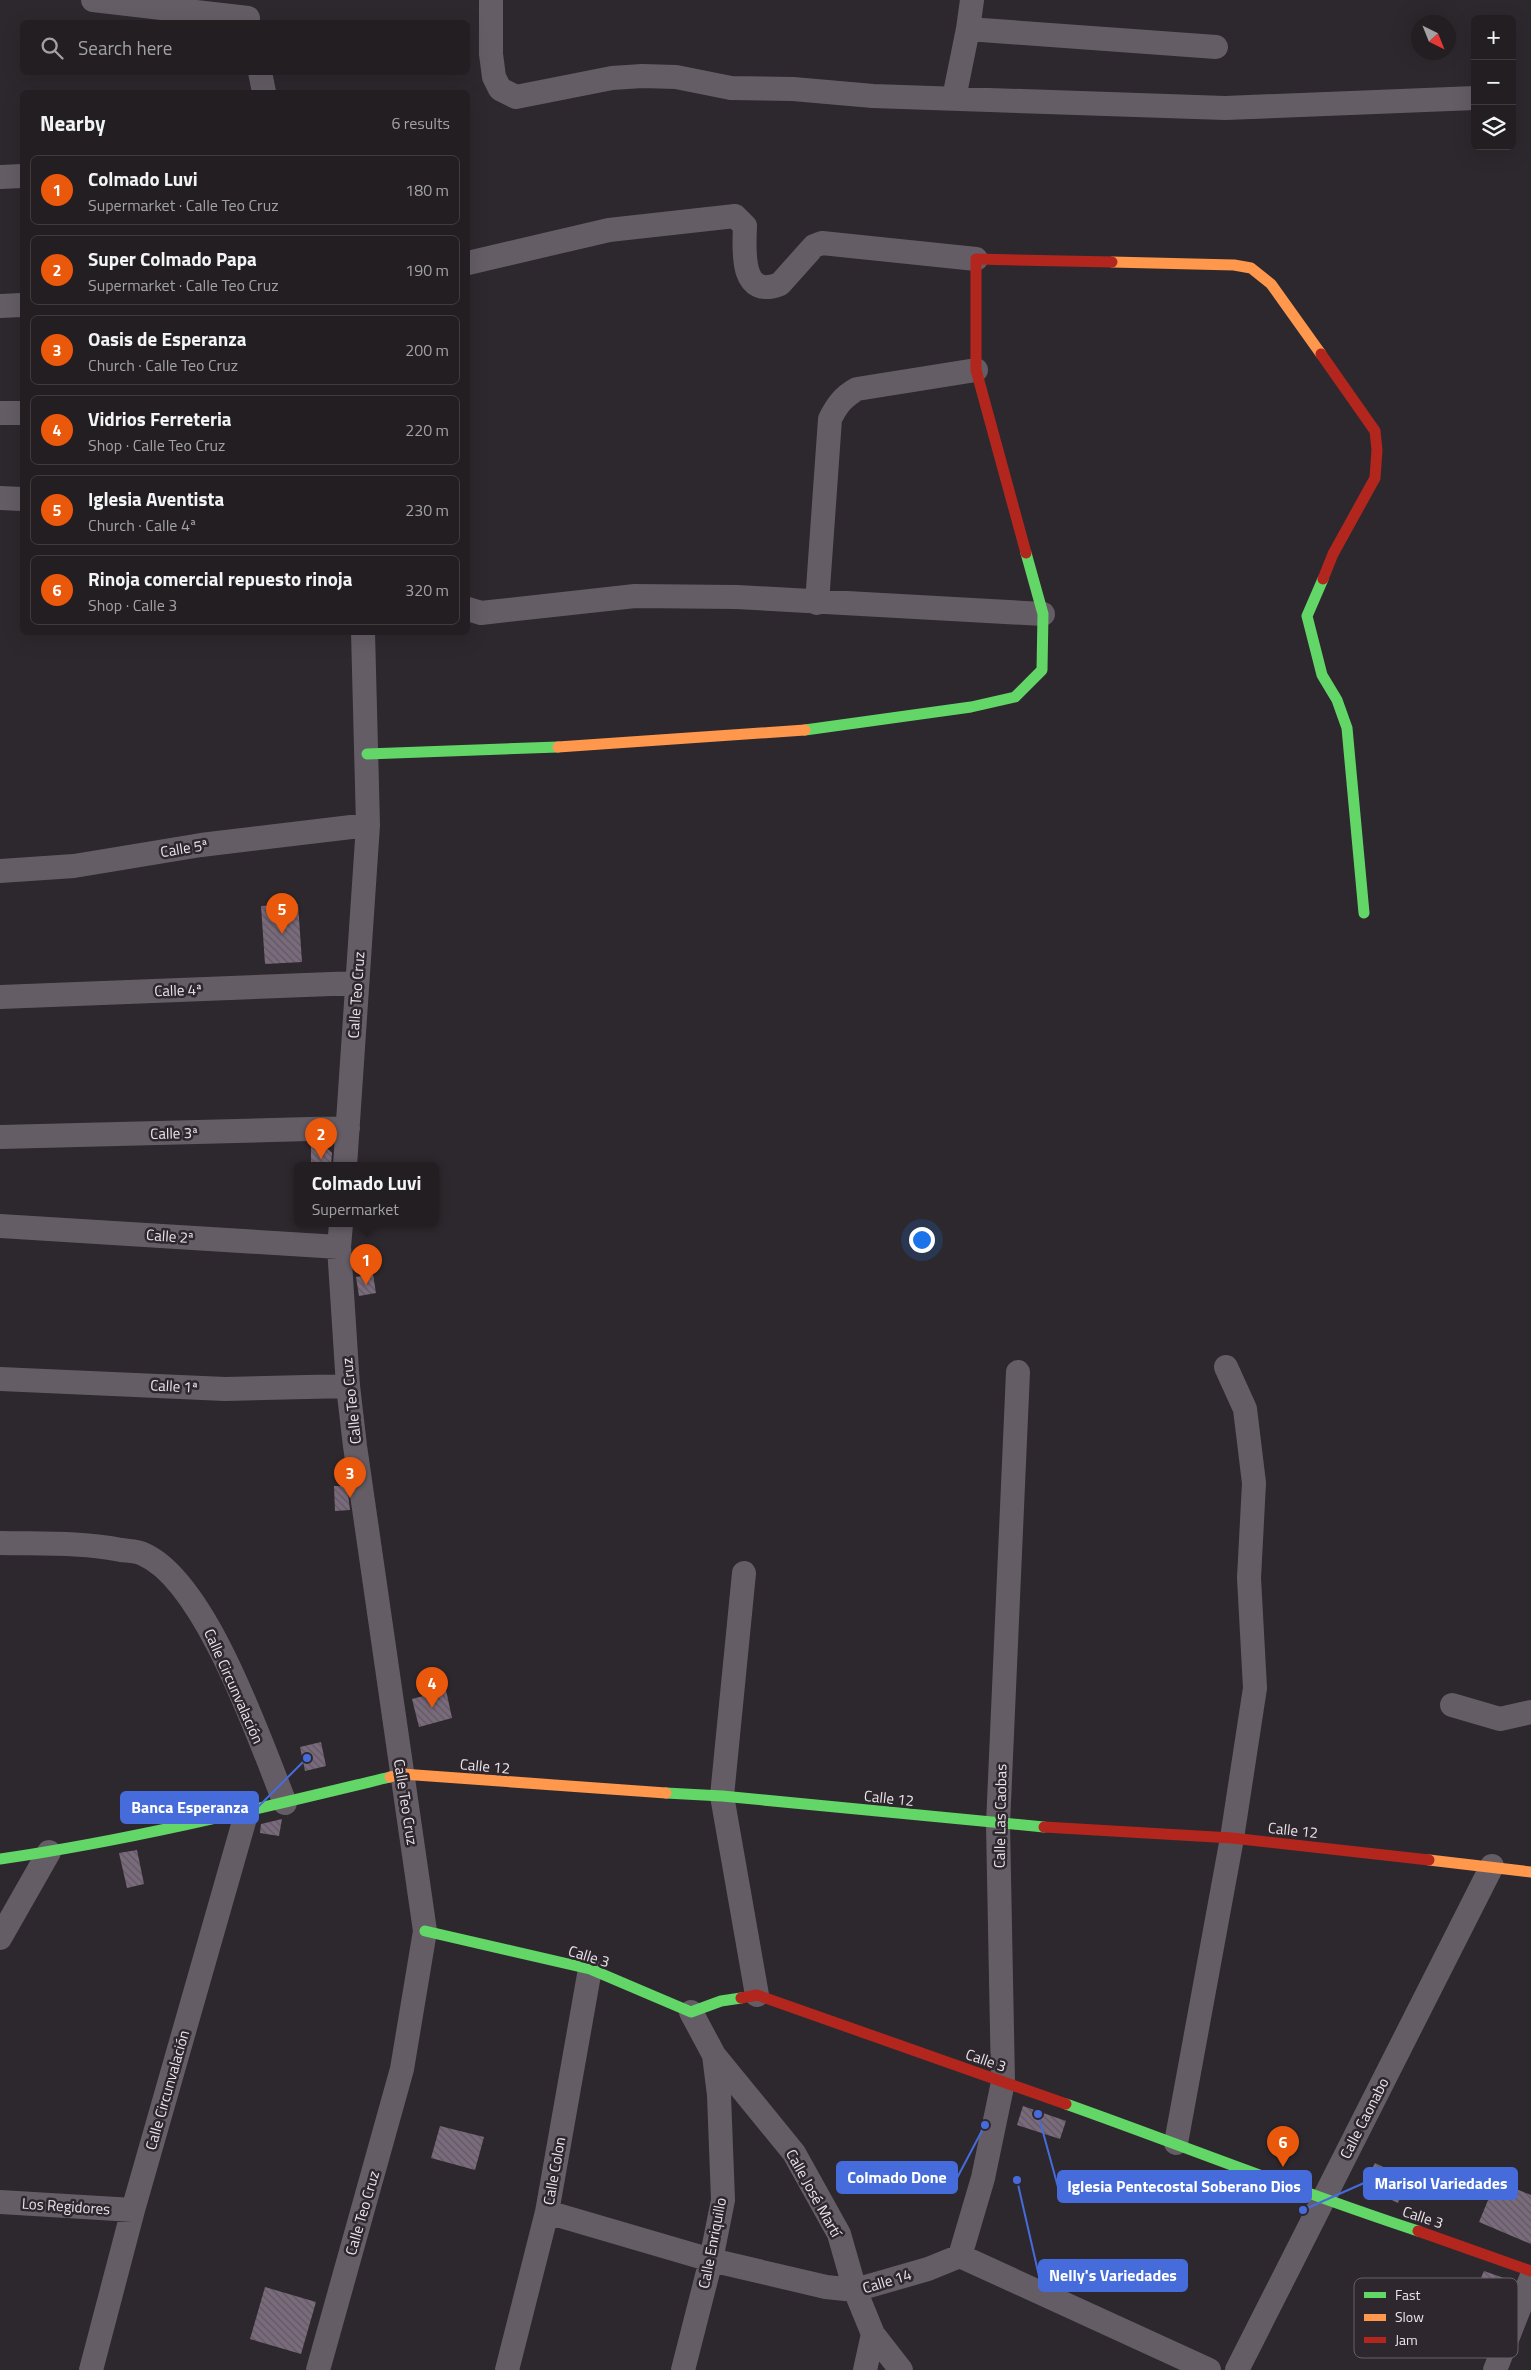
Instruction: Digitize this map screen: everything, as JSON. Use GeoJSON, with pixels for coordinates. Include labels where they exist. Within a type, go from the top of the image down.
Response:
{"type":"FeatureCollection","features":[{"type":"Feature","properties":{"kind":"street"},"geometry":{"type":"LineString","coordinates":[[93,0],[249,13]]}},
{"type":"Feature","properties":{"kind":"street"},"geometry":{"type":"LineString","coordinates":[[491,0],[491,54],[494,77],[500,89],[516,97],[612,78],[642,76],[676,77],[731,88],[793,89],[873,96],[1224,108],[1471,98]]}},
{"type":"Feature","properties":{"kind":"street"},"geometry":{"type":"LineString","coordinates":[[954,98],[972,0]]}},
{"type":"Feature","properties":{"kind":"street"},"geometry":{"type":"LineString","coordinates":[[968,29],[1216,48]]}},
{"type":"Feature","properties":{"kind":"street"},"geometry":{"type":"LineString","coordinates":[[261,75],[264,90]]}},
{"type":"Feature","properties":{"kind":"street"},"geometry":{"type":"LineString","coordinates":[[0,177],[20,176]]}},
{"type":"Feature","properties":{"kind":"street"},"geometry":{"type":"LineString","coordinates":[[470,263],[609,230],[735,216],[745,226],[746,268],[750,278],[760,286],[773,287],[780,284],[814,246],[822,243],[976,259],[1234,264],[1251,268],[1271,284],[1375,431],[1377,450],[1374,478],[1334,554],[1307,616],[1322,675],[1337,700],[1347,728],[1364,913]]}},
{"type":"Feature","properties":{"kind":"street"},"geometry":{"type":"LineString","coordinates":[[367,754],[522,750],[825,729],[971,707],[1016,697],[1042,670],[1043,614],[976,370],[976,259]]}},
{"type":"Feature","properties":{"kind":"street"},"geometry":{"type":"LineString","coordinates":[[0,306],[20,305]]}},
{"type":"Feature","properties":{"kind":"street"},"geometry":{"type":"LineString","coordinates":[[817,603],[830,420],[835,410],[844,397],[857,389],[976,370]]}},
{"type":"Feature","properties":{"kind":"street"},"geometry":{"type":"LineString","coordinates":[[0,413],[20,413]]}},
{"type":"Feature","properties":{"kind":"street"},"geometry":{"type":"LineString","coordinates":[[0,498],[20,499]]}},
{"type":"Feature","properties":{"kind":"street"},"geometry":{"type":"LineString","coordinates":[[470,610],[481,613],[635,596],[737,596],[817,603],[1043,614]]}},
{"type":"Feature","properties":{"kind":"street","name":"Calle Teo Cruz"},"geometry":{"type":"LineString","coordinates":[[345,1162],[368,825],[363,635]]}},
{"type":"Feature","properties":{"kind":"street","name":"Calle 5ª"},"geometry":{"type":"LineString","coordinates":[[0,871],[74,866],[201,845],[368,825]]}},
{"type":"Feature","properties":{"kind":"street","name":"Calle 4ª"},"geometry":{"type":"LineString","coordinates":[[0,998],[357,983]]}},
{"type":"Feature","properties":{"kind":"street","name":"Calle 3ª"},"geometry":{"type":"LineString","coordinates":[[0,1137],[348,1128]]}},
{"type":"Feature","properties":{"kind":"street","name":"Calle 2ª"},"geometry":{"type":"LineString","coordinates":[[0,1226],[340,1235]]}},
{"type":"Feature","properties":{"kind":"street","name":"Calle Teo Cruz"},"geometry":{"type":"LineString","coordinates":[[318,2370],[402,2069],[425,1931],[348,1386],[340,1235]]}},
{"type":"Feature","properties":{"kind":"street"},"geometry":{"type":"LineString","coordinates":[[1176,2143],[1232,1838],[1254,1688],[1249,1578],[1254,1483],[1245,1409],[1226,1367]]}},
{"type":"Feature","properties":{"kind":"street","name":"Calle Las Caobas"},"geometry":{"type":"LineString","coordinates":[[960,2256],[983,2178],[1003,2082],[998,1824],[1018,1372]]}},
{"type":"Feature","properties":{"kind":"street","name":"Calle 1ª"},"geometry":{"type":"LineString","coordinates":[[0,1378],[225,1389],[348,1386]]}},
{"type":"Feature","properties":{"kind":"street","name":"Calle Circunvalación"},"geometry":{"type":"LineString","coordinates":[[0,1543],[102,1546],[143,1554],[168,1570],[187,1592],[217,1642],[285,1803]]}},
{"type":"Feature","properties":{"kind":"street"},"geometry":{"type":"LineString","coordinates":[[744,1573],[722,1796],[757,1995]]}},
{"type":"Feature","properties":{"kind":"street"},"geometry":{"type":"LineString","coordinates":[[1452,1705],[1500,1719],[1531,1712]]}},
{"type":"Feature","properties":{"kind":"street","name":"Calle 12"},"geometry":{"type":"LineString","coordinates":[[0,1859],[49,1852],[285,1803],[402,1774],[599,1790],[722,1796],[998,1824],[1232,1838],[1492,1866],[1531,1872]]}},
{"type":"Feature","properties":{"kind":"street","name":"Calle Circunvalación"},"geometry":{"type":"LineString","coordinates":[[91,2370],[133,2210],[247,1811]]}},
{"type":"Feature","properties":{"kind":"street"},"geometry":{"type":"LineString","coordinates":[[0,1938],[49,1852]]}},
{"type":"Feature","properties":{"kind":"street","name":"Calle Caonabo"},"geometry":{"type":"LineString","coordinates":[[1237,2370],[1492,1866]]}},
{"type":"Feature","properties":{"kind":"street","name":"Calle 3"},"geometry":{"type":"LineString","coordinates":[[425,1931],[590,1970],[691,2012],[721,2001],[757,1995],[1176,2143],[1323,2200],[1531,2271]]}},
{"type":"Feature","properties":{"kind":"street","name":"Calle Colon"},"geometry":{"type":"LineString","coordinates":[[507,2370],[547,2212],[590,1970]]}},
{"type":"Feature","properties":{"kind":"street","name":"Calle José Martí"},"geometry":{"type":"LineString","coordinates":[[691,2012],[714,2055],[794,2153],[839,2234],[855,2290],[873,2334],[901,2370]]}},
{"type":"Feature","properties":{"kind":"street","name":"Calle Enriquillo"},"geometry":{"type":"LineString","coordinates":[[683,2370],[711,2260],[722,2200],[719,2095],[714,2055]]}},
{"type":"Feature","properties":{"kind":"street","name":"Los Regidores"},"geometry":{"type":"LineString","coordinates":[[0,2202],[133,2210]]}},
{"type":"Feature","properties":{"kind":"street","name":"Calle 14"},"geometry":{"type":"LineString","coordinates":[[547,2212],[711,2260],[826,2287],[855,2290],[928,2269],[960,2256]]}},
{"type":"Feature","properties":{"kind":"street"},"geometry":{"type":"LineString","coordinates":[[960,2256],[1209,2370]]}},
{"type":"Feature","properties":{"kind":"street"},"geometry":{"type":"LineString","coordinates":[[1518,2311],[1531,2278]]}},
{"type":"Feature","properties":{"kind":"street"},"geometry":{"type":"LineString","coordinates":[[864,2370],[873,2334]]}},
{"type":"Feature","properties":{"kind":"street"},"geometry":{"type":"LineString","coordinates":[[1495,2370],[1500,2358]]}},
{"type":"Feature","properties":{"kind":"building"},"geometry":{"type":"Polygon","coordinates":[[[298,904],[302,962],[265,964],[261,906],[298,904]]]}},
{"type":"Feature","properties":{"kind":"building"},"geometry":{"type":"Polygon","coordinates":[[[321,1142],[332,1153],[331,1162],[311,1162],[311,1143],[321,1142]]]}},
{"type":"Feature","properties":{"kind":"building"},"geometry":{"type":"Polygon","coordinates":[[[373,1274],[376,1293],[359,1296],[356,1277],[373,1274]]]}},
{"type":"Feature","properties":{"kind":"building"},"geometry":{"type":"Polygon","coordinates":[[[334,1486],[347,1486],[350,1510],[335,1511],[334,1486]]]}},
{"type":"Feature","properties":{"kind":"building"},"geometry":{"type":"Polygon","coordinates":[[[446,1690],[452,1718],[419,1727],[412,1699],[446,1690]]]}},
{"type":"Feature","properties":{"kind":"building"},"geometry":{"type":"Polygon","coordinates":[[[321,1742],[326,1766],[305,1771],[300,1747],[321,1742]]]}},
{"type":"Feature","properties":{"kind":"building"},"geometry":{"type":"Polygon","coordinates":[[[282,1819],[279,1836],[260,1833],[261,1824],[282,1819]]]}},
{"type":"Feature","properties":{"kind":"building"},"geometry":{"type":"Polygon","coordinates":[[[137,1850],[144,1884],[127,1888],[119,1853],[137,1850]]]}},
{"type":"Feature","properties":{"kind":"building"},"geometry":{"type":"Polygon","coordinates":[[[1023,2106],[1066,2121],[1060,2139],[1017,2125],[1023,2106]]]}},
{"type":"Feature","properties":{"kind":"building"},"geometry":{"type":"Polygon","coordinates":[[[440,2126],[484,2137],[475,2170],[431,2158],[440,2126]]]}},
{"type":"Feature","properties":{"kind":"building"},"geometry":{"type":"Polygon","coordinates":[[[1375,2163],[1408,2179],[1398,2203],[1363,2186],[1375,2163]]]}},
{"type":"Feature","properties":{"kind":"building"},"geometry":{"type":"Polygon","coordinates":[[[1496,2181],[1531,2195],[1531,2244],[1479,2222],[1496,2181]]]}},
{"type":"Feature","properties":{"kind":"building"},"geometry":{"type":"Polygon","coordinates":[[[1484,2271],[1504,2278],[1481,2278],[1484,2271]]]}},
{"type":"Feature","properties":{"kind":"building"},"geometry":{"type":"Polygon","coordinates":[[[265,2287],[316,2302],[301,2354],[250,2339],[265,2287]]]}},
{"type":"Feature","properties":{"kind":"traffic: fast"},"geometry":{"type":"LineString","coordinates":[[805,730],[971,707],[1015,697],[1042,670],[1043,614],[1026,553]]}},
{"type":"Feature","properties":{"kind":"traffic: fast"},"geometry":{"type":"LineString","coordinates":[[1323,579],[1307,616],[1322,675],[1337,700],[1347,728],[1364,913]]}},
{"type":"Feature","properties":{"kind":"traffic: fast"},"geometry":{"type":"LineString","coordinates":[[367,754],[558,747]]}},
{"type":"Feature","properties":{"kind":"traffic: fast"},"geometry":{"type":"LineString","coordinates":[[0,1859],[147,1833],[390,1777]]}},
{"type":"Feature","properties":{"kind":"traffic: fast"},"geometry":{"type":"LineString","coordinates":[[666,1793],[722,1796],[1044,1827]]}},
{"type":"Feature","properties":{"kind":"traffic: fast"},"geometry":{"type":"LineString","coordinates":[[425,1931],[590,1969],[691,2012],[721,2001],[741,1998]]}},
{"type":"Feature","properties":{"kind":"traffic: fast"},"geometry":{"type":"LineString","coordinates":[[1066,2104],[1329,2201],[1418,2231]]}},
{"type":"Feature","properties":{"kind":"traffic: slow"},"geometry":{"type":"LineString","coordinates":[[1112,262],[1234,265],[1251,268],[1271,284],[1321,354]]}},
{"type":"Feature","properties":{"kind":"traffic: slow"},"geometry":{"type":"LineString","coordinates":[[558,747],[805,730]]}},
{"type":"Feature","properties":{"kind":"traffic: slow"},"geometry":{"type":"LineString","coordinates":[[390,1777],[402,1774],[666,1793]]}},
{"type":"Feature","properties":{"kind":"traffic: slow"},"geometry":{"type":"LineString","coordinates":[[1429,1860],[1531,1872]]}},
{"type":"Feature","properties":{"kind":"traffic: jam"},"geometry":{"type":"LineString","coordinates":[[1026,553],[976,370],[976,259],[1112,262]]}},
{"type":"Feature","properties":{"kind":"traffic: jam"},"geometry":{"type":"LineString","coordinates":[[1321,354],[1375,431],[1377,450],[1375,478],[1333,554],[1323,579]]}},
{"type":"Feature","properties":{"kind":"traffic: jam"},"geometry":{"type":"LineString","coordinates":[[1044,1827],[1232,1838],[1429,1860]]}},
{"type":"Feature","properties":{"kind":"traffic: jam"},"geometry":{"type":"LineString","coordinates":[[741,1998],[757,1995],[1066,2104]]}},
{"type":"Feature","properties":{"kind":"traffic: jam"},"geometry":{"type":"LineString","coordinates":[[1418,2231],[1531,2271]]}},
{"type":"Feature","properties":{"kind":"place","name":"Iglesia Aventista"},"geometry":{"type":"Point","coordinates":[282,934]}},
{"type":"Feature","properties":{"kind":"place","name":"Super Colmado Papa"},"geometry":{"type":"Point","coordinates":[321,1159]}},
{"type":"Feature","properties":{"kind":"place","name":"Colmado Luvi"},"geometry":{"type":"Point","coordinates":[366,1285]}},
{"type":"Feature","properties":{"kind":"place","name":"Oasis de Esperanza"},"geometry":{"type":"Point","coordinates":[350,1498]}},
{"type":"Feature","properties":{"kind":"place","name":"Vidrios Ferreteria"},"geometry":{"type":"Point","coordinates":[432,1708]}},
{"type":"Feature","properties":{"kind":"place","name":"Banca Esperanza"},"geometry":{"type":"Point","coordinates":[307,1758]}},
{"type":"Feature","properties":{"kind":"place","name":"Iglesia Pentecostal Soberano Dios"},"geometry":{"type":"Point","coordinates":[1038,2114]}},
{"type":"Feature","properties":{"kind":"place","name":"Colmado Done"},"geometry":{"type":"Point","coordinates":[985,2125]}},
{"type":"Feature","properties":{"kind":"place","name":"Rinoja comercial repuesto rinoja"},"geometry":{"type":"Point","coordinates":[1283,2167]}},
{"type":"Feature","properties":{"kind":"place","name":"Nelly's Variedades"},"geometry":{"type":"Point","coordinates":[1017,2180]}},
{"type":"Feature","properties":{"kind":"place","name":"Marisol Variedades"},"geometry":{"type":"Point","coordinates":[1303,2210]}}]}
